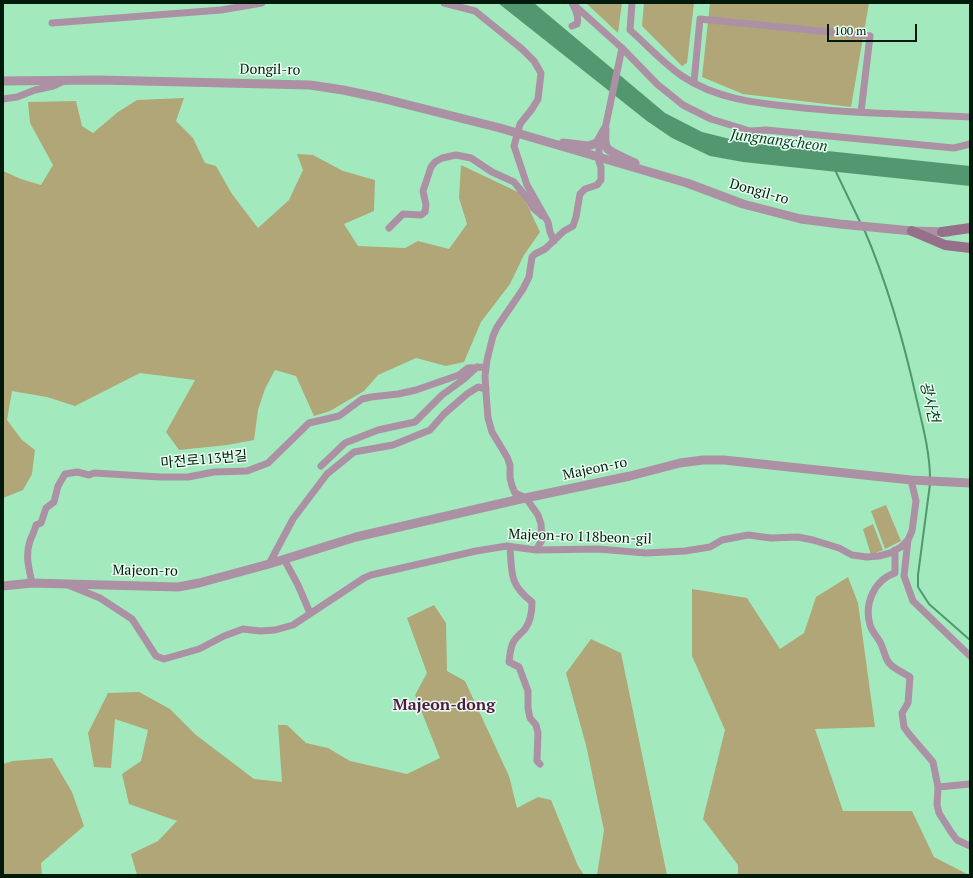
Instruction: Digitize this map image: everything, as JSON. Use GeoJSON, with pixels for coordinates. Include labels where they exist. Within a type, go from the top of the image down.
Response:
{"type":"FeatureCollection","features":[{"type":"Feature","properties":{"kind":"main road"},"geometry":{"type":"LineString","coordinates":[[942,232],[970,228]]}},
{"type":"Feature","properties":{"kind":"main road"},"geometry":{"type":"LineString","coordinates":[[912,231],[945,245],[970,248]]}},
{"type":"Feature","properties":{"kind":"street"},"geometry":{"type":"LineString","coordinates":[[52,23],[220,10],[262,3]]}},
{"type":"Feature","properties":{"kind":"street"},"geometry":{"type":"LineString","coordinates":[[444,3],[475,12],[522,49],[534,61],[541,74],[538,99],[520,124],[514,146],[526,185],[548,222],[550,232],[554,240]]}},
{"type":"Feature","properties":{"kind":"street"},"geometry":{"type":"LineString","coordinates":[[572,3],[578,20],[576,24],[572,26]]}},
{"type":"Feature","properties":{"kind":"street"},"geometry":{"type":"LineString","coordinates":[[572,3],[622,48],[657,84],[683,105],[711,119],[750,131],[766,130],[954,148],[970,144]]}},
{"type":"Feature","properties":{"kind":"street"},"geometry":{"type":"LineString","coordinates":[[632,3],[630,30],[682,76],[719,94],[740,100],[839,112],[970,117]]}},
{"type":"Feature","properties":{"kind":"street"},"geometry":{"type":"LineString","coordinates":[[694,82],[700,19],[870,36],[861,112]]}},
{"type":"Feature","properties":{"kind":"street"},"geometry":{"type":"LineString","coordinates":[[536,550],[542,540],[541,524],[538,515],[526,498],[515,492],[510,478],[510,465],[507,457],[492,432],[488,418],[486,367],[493,336],[497,327],[519,295],[528,278],[532,257],[545,249],[564,231],[573,226],[580,194],[585,189],[597,185],[600,180],[602,167],[599,162],[600,148],[622,48]]}},
{"type":"Feature","properties":{"kind":"street","name":"Dongil-ro"},"geometry":{"type":"LineString","coordinates":[[3,81],[99,80],[310,85],[343,90],[381,98],[517,133],[687,183],[743,204],[801,218],[840,224],[912,231],[970,233]]}},
{"type":"Feature","properties":{"kind":"street"},"geometry":{"type":"LineString","coordinates":[[3,99],[17,97],[64,81]]}},
{"type":"Feature","properties":{"kind":"street"},"geometry":{"type":"LineString","coordinates":[[548,142],[578,144],[584,146],[593,144],[597,143],[605,129]]}},
{"type":"Feature","properties":{"kind":"street"},"geometry":{"type":"LineString","coordinates":[[605,129],[606,147],[609,151],[654,173]]}},
{"type":"Feature","properties":{"kind":"street"},"geometry":{"type":"LineString","coordinates":[[957,147],[970,148]]}},
{"type":"Feature","properties":{"kind":"street"},"geometry":{"type":"LineString","coordinates":[[389,228],[403,214],[421,215],[426,212],[423,191],[432,167],[435,162],[442,158],[456,155],[470,158],[492,172],[514,182],[528,199],[532,208],[548,222]]}},
{"type":"Feature","properties":{"kind":"street"},"geometry":{"type":"LineString","coordinates":[[321,466],[345,443],[378,430],[415,422],[442,395],[464,379],[477,367]]}},
{"type":"Feature","properties":{"kind":"street","name":"마전로113번길"},"geometry":{"type":"LineString","coordinates":[[32,583],[28,563],[28,549],[30,540],[36,525],[41,523],[46,508],[54,502],[58,486],[65,474],[77,472],[88,475],[94,473],[188,477],[214,472],[247,471],[268,463],[309,423],[339,416],[362,399],[416,390],[459,375],[468,368],[486,367]]}},
{"type":"Feature","properties":{"kind":"street"},"geometry":{"type":"LineString","coordinates":[[269,564],[293,519],[327,474],[354,452],[393,445],[430,430],[444,414],[467,394],[478,387],[486,389]]}},
{"type":"Feature","properties":{"kind":"street","name":"Majeon-ro"},"geometry":{"type":"LineString","coordinates":[[3,586],[32,583],[178,587],[199,583],[269,564],[356,537],[630,476],[680,463],[703,460],[724,460],[914,480],[968,483]]}},
{"type":"Feature","properties":{"kind":"street"},"geometry":{"type":"LineString","coordinates":[[914,480],[916,501],[912,531],[908,540],[904,576],[913,601],[970,656]]}},
{"type":"Feature","properties":{"kind":"street","name":"Majeon-ro 118beon-gil"},"geometry":{"type":"LineString","coordinates":[[64,584],[100,598],[132,619],[156,656],[164,659],[199,649],[224,636],[243,629],[260,631],[275,630],[293,625],[364,578],[372,575],[476,551],[510,547],[536,550],[598,550],[646,553],[685,551],[710,547],[722,540],[748,535],[771,538],[798,537],[839,548],[852,555],[867,557],[879,556],[895,550],[901,547],[908,540]]}},
{"type":"Feature","properties":{"kind":"street"},"geometry":{"type":"LineString","coordinates":[[510,547],[514,583],[518,590],[532,602],[532,607],[528,624],[512,646],[509,662],[519,667],[527,687],[528,712],[530,718],[536,726],[538,733],[537,761],[540,764]]}},
{"type":"Feature","properties":{"kind":"street"},"geometry":{"type":"LineString","coordinates":[[895,550],[895,573],[887,576],[878,584],[870,601],[868,609],[870,627],[881,644],[889,663],[910,677],[908,703],[902,713],[904,727],[933,762],[938,787],[937,805],[939,813],[957,840],[970,846]]}},
{"type":"Feature","properties":{"kind":"street"},"geometry":{"type":"LineString","coordinates":[[284,559],[298,585],[310,613]]}},
{"type":"Feature","properties":{"kind":"street"},"geometry":{"type":"LineString","coordinates":[[938,787],[970,784]]}},
{"type":"Feature","properties":{"kind":"shaded area"},"geometry":{"type":"Polygon","coordinates":[[[498,3],[534,3],[665,113],[702,132],[742,142],[970,166],[970,186],[743,162],[710,156],[672,138],[647,121],[498,3]]]}},
{"type":"Feature","properties":{"kind":"shaded area"},"geometry":{"type":"Polygon","coordinates":[[[586,3],[622,3],[618,33],[586,3]]]}},
{"type":"Feature","properties":{"kind":"shaded area"},"geometry":{"type":"Polygon","coordinates":[[[644,3],[694,3],[687,63],[682,66],[642,26],[644,3]]]}},
{"type":"Feature","properties":{"kind":"shaded area"},"geometry":{"type":"Polygon","coordinates":[[[710,3],[869,3],[851,107],[743,94],[702,77],[710,3]]]}},
{"type":"Feature","properties":{"kind":"shaded area"},"geometry":{"type":"Polygon","coordinates":[[[184,98],[176,121],[193,138],[205,163],[216,166],[232,194],[258,228],[289,200],[303,170],[297,154],[313,155],[343,171],[375,180],[374,211],[344,224],[358,246],[405,248],[418,241],[449,249],[467,224],[459,198],[461,165],[522,194],[540,232],[524,255],[510,284],[481,322],[464,362],[446,366],[416,358],[378,375],[364,391],[330,411],[314,416],[296,376],[275,370],[265,389],[258,410],[254,440],[227,445],[179,450],[166,432],[195,380],[140,373],[75,406],[47,397],[12,391],[7,420],[22,440],[35,450],[32,474],[23,490],[3,498],[3,171],[21,179],[41,185],[53,165],[30,123],[28,102],[76,101],[82,126],[93,133],[118,112],[137,100],[184,98]]]}},
{"type":"Feature","properties":{"kind":"shaded area"},"geometry":{"type":"Polygon","coordinates":[[[886,505],[901,541],[885,549],[871,511],[886,505]]]}},
{"type":"Feature","properties":{"kind":"shaded area"},"geometry":{"type":"Polygon","coordinates":[[[873,524],[883,550],[871,555],[863,529],[873,524]]]}},
{"type":"Feature","properties":{"kind":"shaded area"},"geometry":{"type":"Polygon","coordinates":[[[848,577],[858,603],[875,727],[815,729],[843,811],[912,811],[934,857],[969,875],[738,875],[738,865],[703,819],[725,730],[692,656],[692,589],[747,598],[780,649],[804,633],[816,597],[848,577]]]}},
{"type":"Feature","properties":{"kind":"shaded area"},"geometry":{"type":"Polygon","coordinates":[[[434,605],[446,623],[447,671],[465,681],[509,776],[517,808],[538,797],[551,800],[578,866],[584,875],[137,875],[131,854],[158,841],[177,821],[129,804],[122,774],[141,761],[148,730],[115,719],[111,768],[94,767],[88,733],[108,693],[139,692],[170,709],[196,735],[254,779],[282,782],[278,725],[287,725],[306,743],[328,748],[350,761],[407,774],[440,758],[415,695],[427,673],[407,618],[434,605]]]}},
{"type":"Feature","properties":{"kind":"shaded area"},"geometry":{"type":"Polygon","coordinates":[[[591,639],[621,653],[667,875],[597,875],[604,830],[586,745],[566,673],[591,639]]]}},
{"type":"Feature","properties":{"kind":"shaded area"},"geometry":{"type":"Polygon","coordinates":[[[52,758],[72,792],[84,826],[41,863],[42,875],[3,875],[3,764],[13,761],[52,758]]]}},
{"type":"Feature","properties":{"kind":"waterway","name":"광사천"},"geometry":{"type":"LineString","coordinates":[[836,172],[861,224]]}},
{"type":"Feature","properties":{"kind":"waterway","name":"광사천"},"geometry":{"type":"LineString","coordinates":[[864,229],[881,271],[907,357],[926,440],[930,479]]}},
{"type":"Feature","properties":{"kind":"waterway","name":"광사천"},"geometry":{"type":"LineString","coordinates":[[930,484],[918,575],[918,587],[929,604],[970,640]]}},
{"type":"Feature","properties":{"kind":"district","name":"Majeon-dong"},"geometry":{"type":"Point","coordinates":[444,705]}},
{"type":"Feature","properties":{"kind":"water label","name":"Jungnangcheon"},"geometry":{"type":"Point","coordinates":[779,141]}}]}
